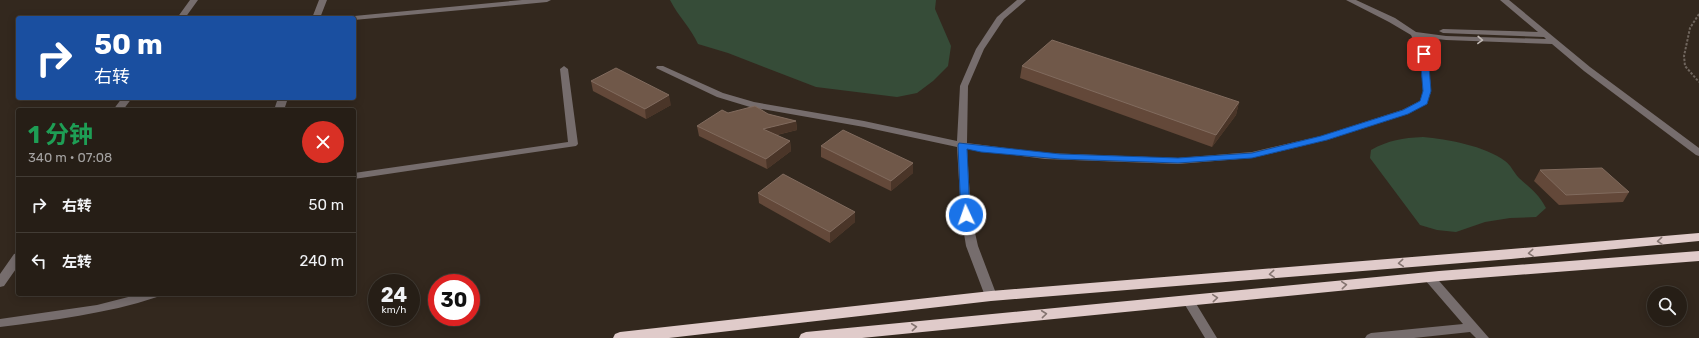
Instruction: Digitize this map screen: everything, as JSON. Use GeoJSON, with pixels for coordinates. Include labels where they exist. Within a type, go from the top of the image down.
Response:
{"type":"FeatureCollection","features":[{"type":"Feature","properties":{"kind":"highway"},"geometry":{"type":"LineString","coordinates":[[620,338],[991,296],[1503,255],[1699,237]]}},
{"type":"Feature","properties":{"kind":"highway"},"geometry":{"type":"LineString","coordinates":[[806,338],[895,333],[1188,300],[1429,277],[1699,256]]}},
{"type":"Feature","properties":{"kind":"street"},"geometry":{"type":"LineString","coordinates":[[182,16],[194,0]]}},
{"type":"Feature","properties":{"kind":"street"},"geometry":{"type":"LineString","coordinates":[[317,16],[323,0]]}},
{"type":"Feature","properties":{"kind":"street"},"geometry":{"type":"LineString","coordinates":[[356,18],[547,0]]}},
{"type":"Feature","properties":{"kind":"street"},"geometry":{"type":"LineString","coordinates":[[991,296],[972,246],[966,215],[962,145],[964,86],[980,49],[1001,17],[1022,0]]}},
{"type":"Feature","properties":{"kind":"street"},"geometry":{"type":"LineString","coordinates":[[1350,0],[1392,20],[1414,34],[1468,39],[1554,42]]}},
{"type":"Feature","properties":{"kind":"street"},"geometry":{"type":"LineString","coordinates":[[1504,0],[1586,69],[1699,153]]}},
{"type":"Feature","properties":{"kind":"street"},"geometry":{"type":"LineString","coordinates":[[1414,34],[1447,31],[1545,34]]}},
{"type":"Feature","properties":{"kind":"street"},"geometry":{"type":"LineString","coordinates":[[660,68],[720,95],[753,105],[864,124],[981,149],[1045,156],[1178,161],[1252,155],[1324,138],[1406,112],[1424,102],[1427,91],[1424,54],[1414,34]]}},
{"type":"Feature","properties":{"kind":"street"},"geometry":{"type":"LineString","coordinates":[[356,176],[573,144],[564,69]]}},
{"type":"Feature","properties":{"kind":"street"},"geometry":{"type":"LineString","coordinates":[[0,284],[16,260]]}},
{"type":"Feature","properties":{"kind":"street"},"geometry":{"type":"LineString","coordinates":[[1429,277],[1483,338]]}},
{"type":"Feature","properties":{"kind":"street"},"geometry":{"type":"LineString","coordinates":[[0,323],[96,310],[148,296]]}},
{"type":"Feature","properties":{"kind":"street"},"geometry":{"type":"LineString","coordinates":[[1188,300],[1211,338]]}},
{"type":"Feature","properties":{"kind":"street"},"geometry":{"type":"LineString","coordinates":[[1371,338],[1473,327]]}},
{"type":"Feature","properties":{"kind":"path"},"geometry":{"type":"LineString","coordinates":[[1699,14],[1690,28],[1684,56],[1685,66],[1699,82]]}},
{"type":"Feature","properties":{"kind":"green space"},"geometry":{"type":"Polygon","coordinates":[[[670,0],[936,0],[935,9],[951,46],[948,66],[933,81],[917,93],[897,97],[816,87],[728,53],[698,44],[670,0]]]}},
{"type":"Feature","properties":{"kind":"green space"},"geometry":{"type":"Polygon","coordinates":[[[1423,137],[1443,139],[1466,144],[1497,156],[1505,161],[1519,178],[1531,188],[1546,208],[1536,217],[1510,218],[1485,222],[1456,232],[1437,230],[1420,225],[1370,158],[1371,150],[1384,144],[1402,139],[1423,137]]]}},
{"type":"Feature","properties":{"kind":"building"},"geometry":{"type":"Polygon","coordinates":[[[1052,40],[1239,102],[1216,135],[1022,66],[1052,40]]]}},
{"type":"Feature","properties":{"kind":"building"},"geometry":{"type":"Polygon","coordinates":[[[616,68],[669,95],[645,109],[591,81],[616,68]]]}},
{"type":"Feature","properties":{"kind":"building"},"geometry":{"type":"Polygon","coordinates":[[[755,106],[768,114],[796,121],[763,129],[790,141],[766,159],[697,126],[722,110],[728,113],[755,106]]]}},
{"type":"Feature","properties":{"kind":"building"},"geometry":{"type":"Polygon","coordinates":[[[843,130],[913,163],[891,181],[821,146],[843,130]]]}},
{"type":"Feature","properties":{"kind":"building"},"geometry":{"type":"Polygon","coordinates":[[[1602,168],[1629,192],[1566,195],[1540,170],[1602,168]]]}},
{"type":"Feature","properties":{"kind":"building"},"geometry":{"type":"Polygon","coordinates":[[[783,174],[855,212],[830,232],[758,193],[783,174]]]}},
{"type":"Feature","properties":{"kind":"route"},"geometry":{"type":"LineString","coordinates":[[966,215],[962,145],[981,149],[1045,156],[1178,161],[1252,155],[1324,138],[1406,112],[1424,102],[1427,91],[1424,54]]}}]}
